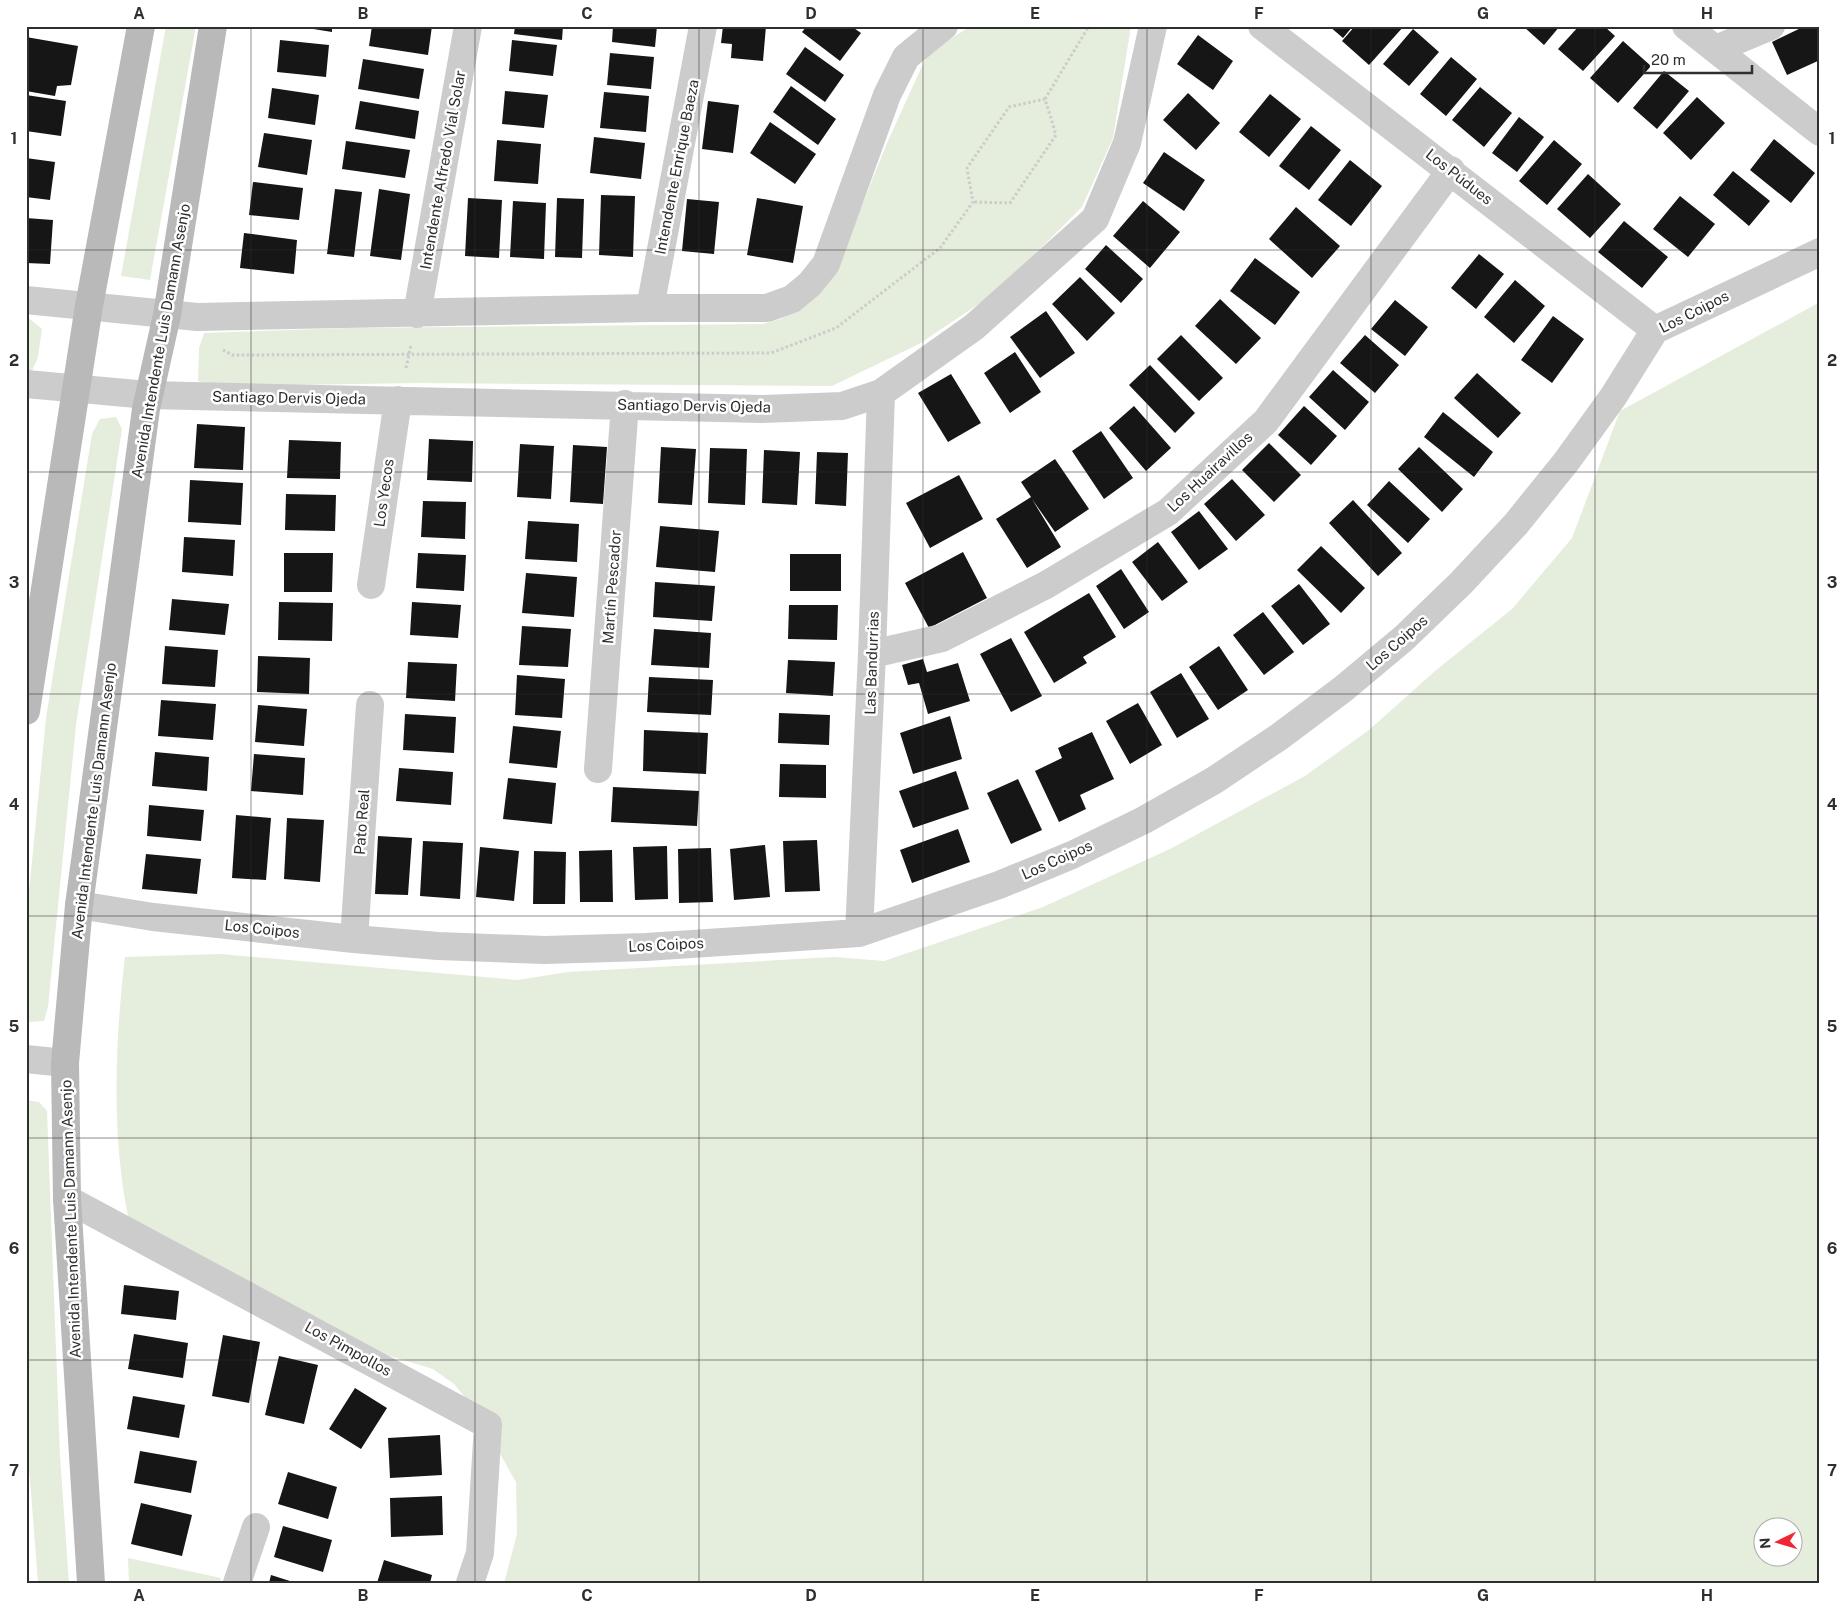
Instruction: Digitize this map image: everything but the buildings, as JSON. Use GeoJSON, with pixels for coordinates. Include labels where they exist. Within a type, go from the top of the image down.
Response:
{"type":"FeatureCollection","features":[{"type":"Feature","properties":{"kind":"main road"},"geometry":{"type":"LineString","coordinates":[[26,712],[89,306],[141,26]]}},
{"type":"Feature","properties":{"kind":"main road","name":"Avenida Intendente Luis Damann Asenjo"},"geometry":{"type":"LineString","coordinates":[[91,1583],[67,1199],[65,1063],[79,905],[148,395],[167,314],[213,26]]}},
{"type":"Feature","properties":{"kind":"street","name":"Intendente Alfredo Vial Solar"},"geometry":{"type":"LineString","coordinates":[[417,314],[468,26]]}},
{"type":"Feature","properties":{"kind":"street","name":"Intendente Enrique Baeza"},"geometry":{"type":"LineString","coordinates":[[650,308],[703,26]]}},
{"type":"Feature","properties":{"kind":"street"},"geometry":{"type":"LineString","coordinates":[[26,300],[197,317],[650,308],[767,308],[792,299],[810,284],[826,264],[887,95],[906,57],[944,26]]}},
{"type":"Feature","properties":{"kind":"street","name":"Santiago Dervis Ojeda"},"geometry":{"type":"LineString","coordinates":[[26,384],[148,395],[625,404],[762,409],[842,406],[881,393],[974,327],[1095,219],[1128,143],[1152,26]]}},
{"type":"Feature","properties":{"kind":"street","name":"Los Púdues"},"geometry":{"type":"LineString","coordinates":[[1262,26],[1451,170],[1655,330]]}},
{"type":"Feature","properties":{"kind":"street"},"geometry":{"type":"LineString","coordinates":[[1686,26],[1820,132]]}},
{"type":"Feature","properties":{"kind":"street"},"geometry":{"type":"LineString","coordinates":[[1716,49],[1771,26]]}},
{"type":"Feature","properties":{"kind":"street","name":"Los Huairavillos"},"geometry":{"type":"LineString","coordinates":[[872,654],[942,638],[1046,585],[1168,512],[1266,421],[1451,170]]}},
{"type":"Feature","properties":{"kind":"street","name":"Los Coipos"},"geometry":{"type":"LineString","coordinates":[[79,905],[153,917],[354,939],[438,946],[545,950],[646,947],[858,933],[998,885],[1072,855],[1144,820],[1279,737],[1343,689],[1404,638],[1462,583],[1516,524],[1566,462],[1613,397],[1655,330],[1820,252]]}},
{"type":"Feature","properties":{"kind":"street","name":"Las Bandurrias"},"geometry":{"type":"LineString","coordinates":[[858,933],[872,654],[881,393]]}},
{"type":"Feature","properties":{"kind":"street","name":"Los Yecos"},"geometry":{"type":"LineString","coordinates":[[371,585],[398,400]]}},
{"type":"Feature","properties":{"kind":"street","name":"Martín Pescador"},"geometry":{"type":"LineString","coordinates":[[598,769],[625,404]]}},
{"type":"Feature","properties":{"kind":"street","name":"Pato Real"},"geometry":{"type":"LineString","coordinates":[[354,939],[370,705]]}},
{"type":"Feature","properties":{"kind":"street"},"geometry":{"type":"LineString","coordinates":[[26,1059],[65,1063]]}},
{"type":"Feature","properties":{"kind":"street","name":"Los Pimpollos"},"geometry":{"type":"LineString","coordinates":[[67,1199],[488,1425],[480,1553],[470,1583]]}},
{"type":"Feature","properties":{"kind":"street"},"geometry":{"type":"LineString","coordinates":[[237,1583],[256,1527]]}},
{"type":"Feature","properties":{"kind":"path"},"geometry":{"type":"LineString","coordinates":[[1045,99],[1056,135],[1010,203],[974,202],[967,168],[1009,107],[1045,99],[1089,26]]}},
{"type":"Feature","properties":{"kind":"path"},"geometry":{"type":"LineString","coordinates":[[398,400],[417,314]]}},
{"type":"Feature","properties":{"kind":"green space"},"geometry":{"type":"Polygon","coordinates":[[[166,26],[196,26],[150,280],[121,276],[166,26]]]}},
{"type":"Feature","properties":{"kind":"green space"},"geometry":{"type":"Polygon","coordinates":[[[971,26],[1131,26],[1113,138],[1082,207],[998,291],[919,344],[832,386],[419,383],[220,386],[198,381],[199,348],[204,333],[350,328],[763,324],[780,319],[801,308],[842,255],[887,143],[928,53],[971,26]]]}},
{"type":"Feature","properties":{"kind":"green space"},"geometry":{"type":"Polygon","coordinates":[[[1820,302],[1820,1583],[504,1583],[517,1534],[516,1482],[474,1408],[454,1384],[433,1369],[366,1349],[129,1221],[119,1156],[116,1089],[125,957],[220,954],[518,980],[568,972],[834,957],[884,961],[1043,907],[1170,849],[1305,776],[1369,730],[1435,671],[1512,609],[1572,538],[1620,411],[1820,302]]]}},
{"type":"Feature","properties":{"kind":"green space"},"geometry":{"type":"Polygon","coordinates":[[[26,316],[42,329],[38,357],[32,371],[26,371],[26,316]]]}},
{"type":"Feature","properties":{"kind":"green space"},"geometry":{"type":"Polygon","coordinates":[[[116,417],[122,429],[76,725],[48,1007],[44,1021],[29,1022],[26,1018],[26,923],[46,718],[92,434],[100,419],[116,417]]]}},
{"type":"Feature","properties":{"kind":"green space"},"geometry":{"type":"Polygon","coordinates":[[[26,1100],[39,1102],[47,1111],[60,1456],[69,1583],[38,1583],[26,1428],[26,1100]]]}},
{"type":"Feature","properties":{"kind":"green space"},"geometry":{"type":"Polygon","coordinates":[[[128,1558],[221,1578],[220,1583],[129,1583],[128,1558]]]}}]}
